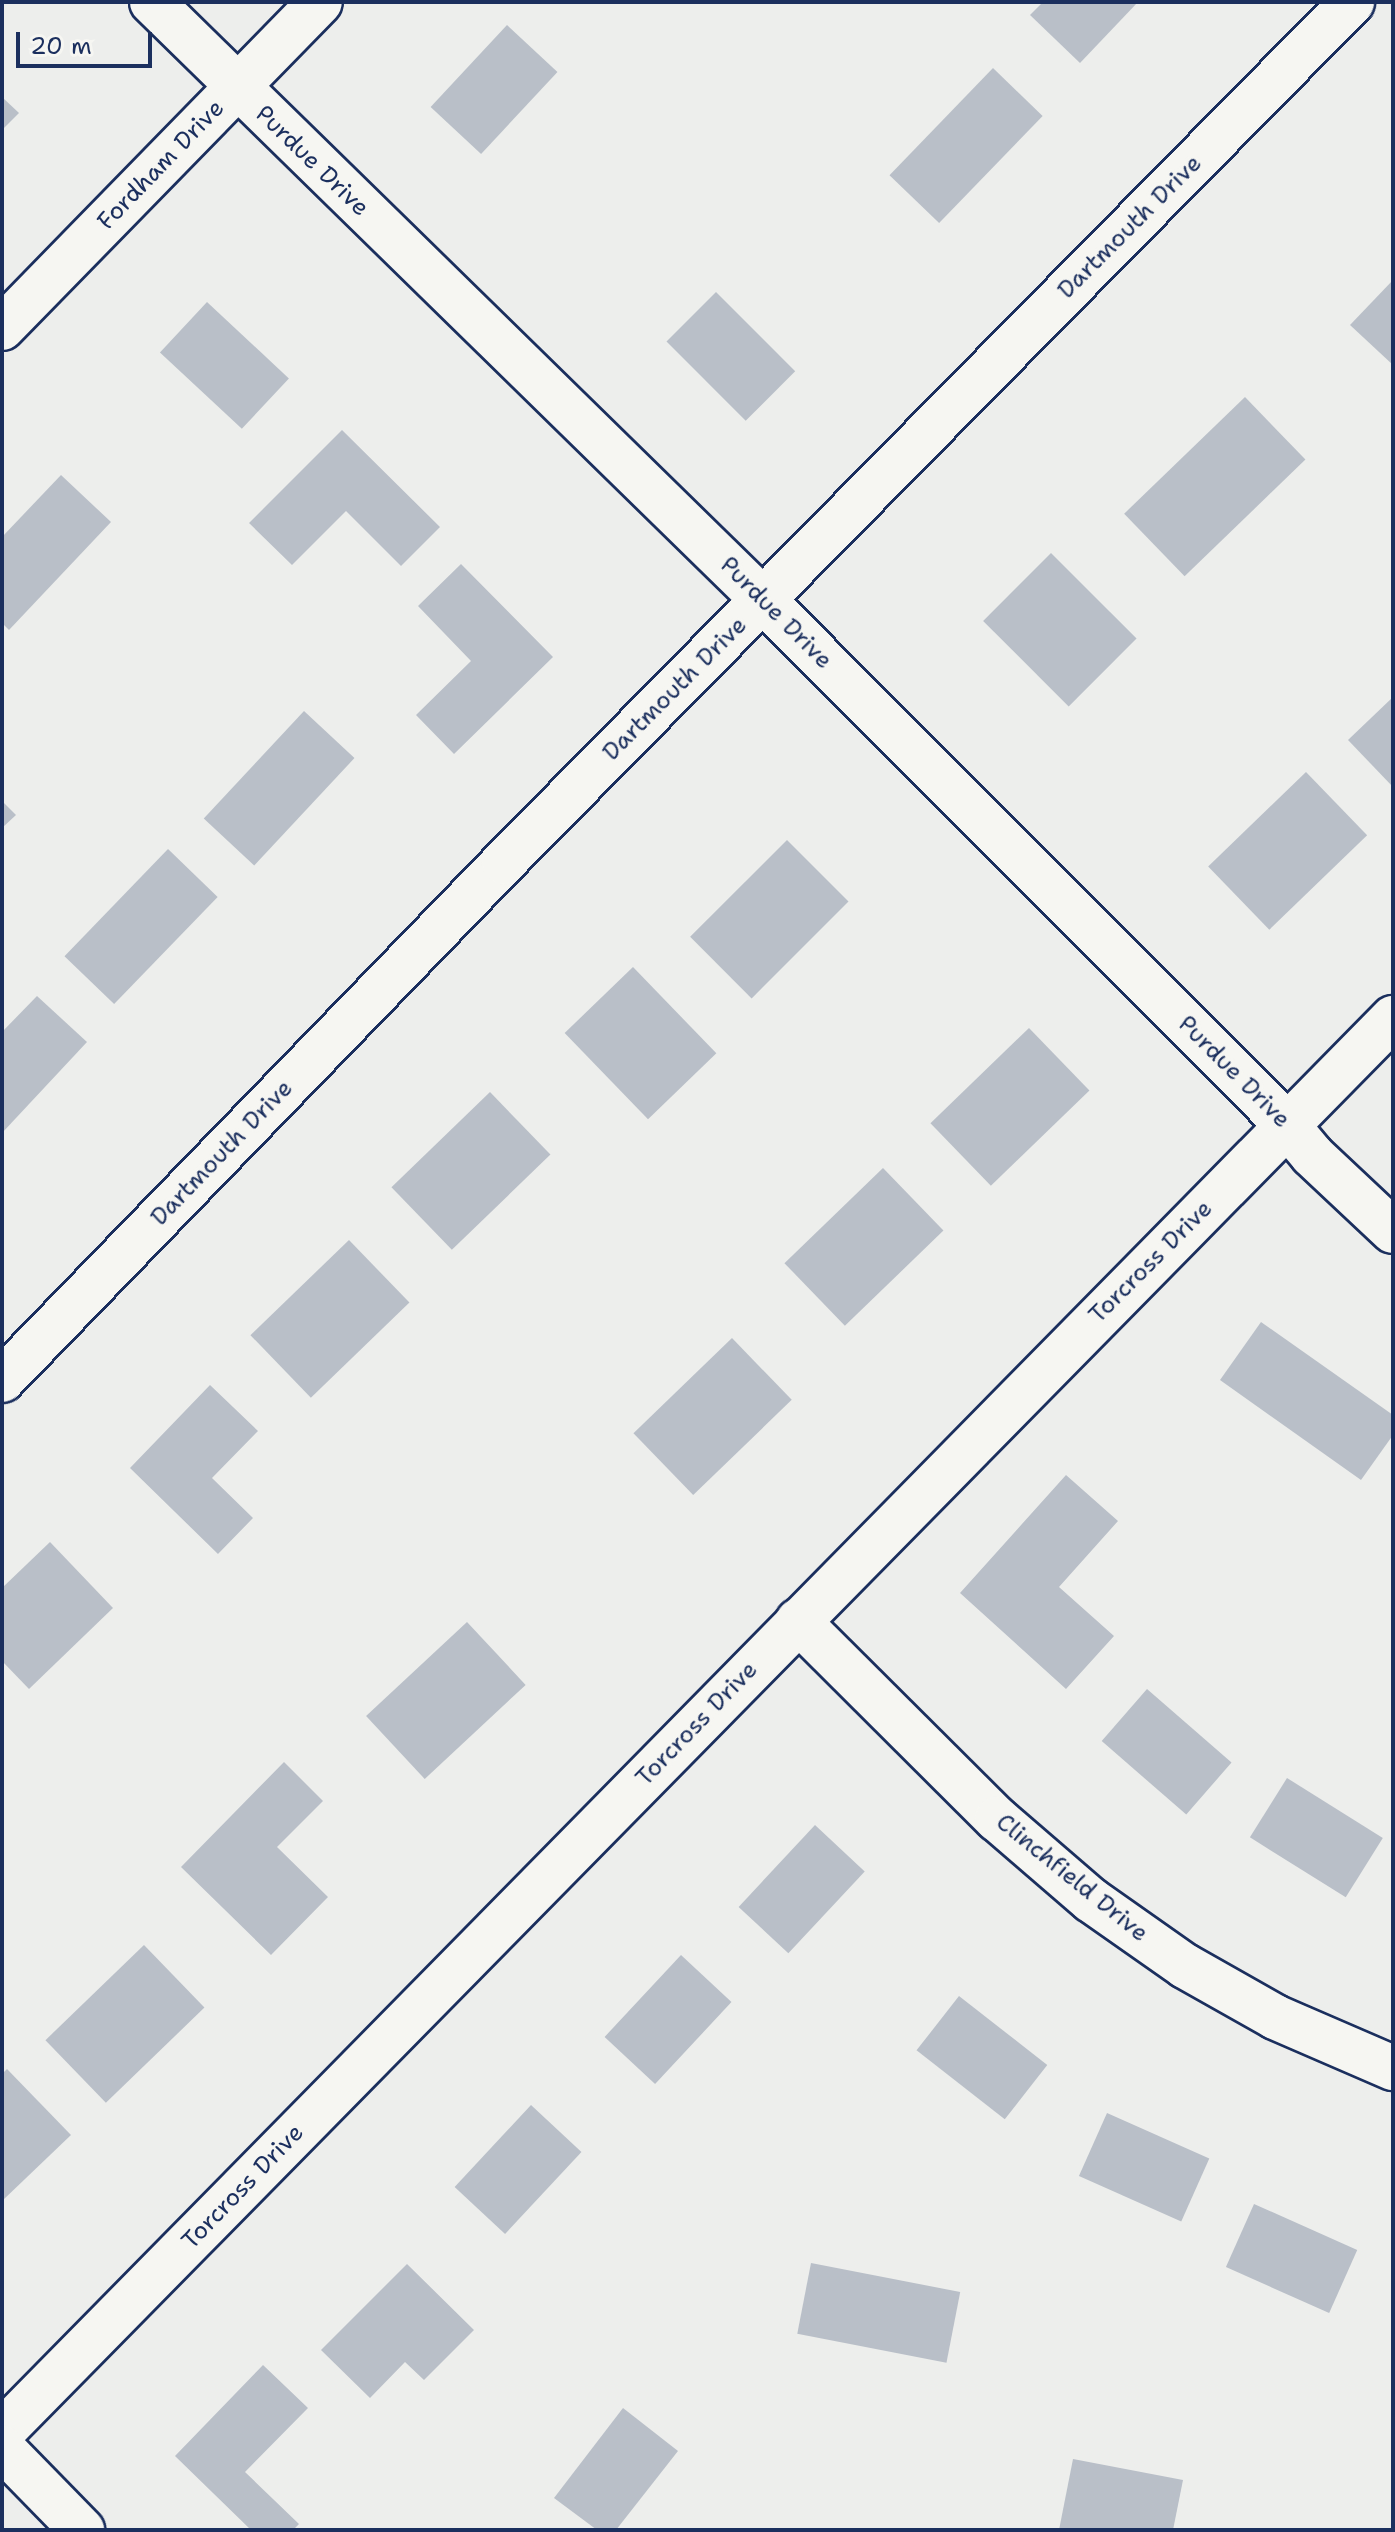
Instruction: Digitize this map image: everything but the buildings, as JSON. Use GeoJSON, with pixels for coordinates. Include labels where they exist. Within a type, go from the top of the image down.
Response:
{"type":"FeatureCollection","features":[{"type":"Feature","properties":{"kind":"street","name":"Purdue Drive"},"geometry":{"type":"LineString","coordinates":[[152,2],[763,600],[1287,1125],[1312,1155],[1393,1231]]}},
{"type":"Feature","properties":{"kind":"street","name":"Fordham Drive"},"geometry":{"type":"LineString","coordinates":[[2,328],[320,2]]}},
{"type":"Feature","properties":{"kind":"street","name":"Dartmouth Drive"},"geometry":{"type":"LineString","coordinates":[[2,1380],[1352,2]]}},
{"type":"Feature","properties":{"kind":"street","name":"Torcross Drive"},"geometry":{"type":"LineString","coordinates":[[2,2432],[1393,1018]]}},
{"type":"Feature","properties":{"kind":"street","name":"Clinchfield Drive"},"geometry":{"type":"LineString","coordinates":[[798,1621],[997,1819],[1091,1900],[1185,1966],[1275,2017],[1393,2068]]}},
{"type":"Feature","properties":{"kind":"street"},"geometry":{"type":"LineString","coordinates":[[2,2448],[82,2530]]}}]}
